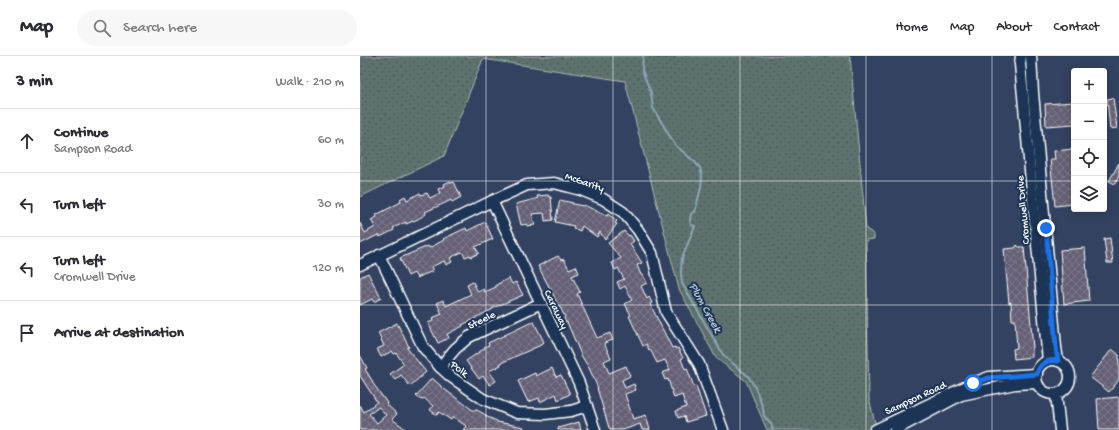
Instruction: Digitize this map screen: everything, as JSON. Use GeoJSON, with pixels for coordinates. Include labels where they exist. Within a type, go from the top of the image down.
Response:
{"type":"FeatureCollection","features":[{"type":"Feature","properties":{"kind":"street","name":"Cromwell Drive"},"geometry":{"type":"LineString","coordinates":[[1021,56],[1020,64],[1023,96],[1053,361]]}},
{"type":"Feature","properties":{"kind":"street","name":"Cromwell Drive"},"geometry":{"type":"LineString","coordinates":[[1031,56],[1032,85],[1056,347],[1053,361]]}},
{"type":"Feature","properties":{"kind":"street","name":"McGarity"},"geometry":{"type":"LineString","coordinates":[[360,265],[527,185],[554,183],[581,190],[602,199],[623,212],[638,230],[652,253],[666,312],[699,364],[723,430]]}},
{"type":"Feature","properties":{"kind":"street","name":"Caraway"},"geometry":{"type":"LineString","coordinates":[[492,201],[579,383],[595,430]]}},
{"type":"Feature","properties":{"kind":"street","name":"Polk"},"geometry":{"type":"LineString","coordinates":[[379,255],[423,347],[440,367],[451,377],[483,399],[518,413],[545,414],[571,411],[587,406]]}},
{"type":"Feature","properties":{"kind":"street","name":"Steele"},"geometry":{"type":"LineString","coordinates":[[440,367],[455,349],[469,337],[541,303]]}},
{"type":"Feature","properties":{"kind":"street"},"geometry":{"type":"LineString","coordinates":[[1053,361],[1063,363],[1066,366],[1070,376],[1070,381],[1065,390],[1056,394],[1050,394],[1040,388],[1037,378],[1041,366],[1053,361]]}},
{"type":"Feature","properties":{"kind":"street","name":"Sampson Road"},"geometry":{"type":"LineString","coordinates":[[875,430],[973,383],[989,378],[1037,378]]}},
{"type":"Feature","properties":{"kind":"street","name":"Sampson Road"},"geometry":{"type":"LineString","coordinates":[[895,430],[961,395],[1037,378]]}},
{"type":"Feature","properties":{"kind":"street"},"geometry":{"type":"LineString","coordinates":[[1056,394],[1060,430]]}},
{"type":"Feature","properties":{"kind":"green space"},"geometry":{"type":"Polygon","coordinates":[[[360,56],[850,56],[866,229],[874,234],[874,239],[866,240],[869,398],[878,430],[767,430],[746,381],[716,358],[679,289],[625,81],[483,59],[444,156],[360,197],[360,56]]]}},
{"type":"Feature","properties":{"kind":"building"},"geometry":{"type":"Polygon","coordinates":[[[1113,98],[1117,128],[1110,129],[1107,99],[1113,98]]]}},
{"type":"Feature","properties":{"kind":"building"},"geometry":{"type":"Polygon","coordinates":[[[1071,102],[1071,124],[1046,126],[1045,104],[1071,102]]]}},
{"type":"Feature","properties":{"kind":"building"},"geometry":{"type":"Polygon","coordinates":[[[1071,149],[1071,204],[1055,206],[1050,159],[1055,159],[1054,151],[1071,149]]]}},
{"type":"Feature","properties":{"kind":"building"},"geometry":{"type":"Polygon","coordinates":[[[1119,163],[1119,176],[1115,184],[1109,181],[1119,163]]]}},
{"type":"Feature","properties":{"kind":"building"},"geometry":{"type":"Polygon","coordinates":[[[450,181],[451,183],[454,182],[461,197],[425,212],[426,214],[418,219],[406,224],[406,222],[393,228],[394,230],[380,237],[379,235],[376,236],[360,244],[360,223],[365,233],[375,227],[371,220],[377,217],[376,215],[401,202],[400,199],[405,196],[407,200],[420,193],[421,195],[427,193],[430,198],[440,193],[438,189],[445,186],[444,184],[450,181]]]}},
{"type":"Feature","properties":{"kind":"building"},"geometry":{"type":"Polygon","coordinates":[[[548,195],[551,197],[553,220],[545,221],[544,213],[532,214],[535,225],[521,225],[516,204],[538,198],[537,196],[548,195]]]}},
{"type":"Feature","properties":{"kind":"building"},"geometry":{"type":"Polygon","coordinates":[[[560,200],[573,204],[584,205],[607,216],[608,214],[617,221],[615,223],[617,224],[605,240],[600,232],[597,237],[582,226],[580,231],[573,228],[574,226],[555,222],[560,200]]]}},
{"type":"Feature","properties":{"kind":"building"},"geometry":{"type":"Polygon","coordinates":[[[485,222],[493,239],[475,247],[479,253],[471,257],[470,255],[465,257],[462,252],[450,258],[452,262],[446,265],[444,261],[431,267],[433,271],[417,278],[414,273],[408,276],[400,258],[428,246],[429,248],[444,240],[443,239],[466,228],[467,231],[485,222]]]}},
{"type":"Feature","properties":{"kind":"building"},"geometry":{"type":"Polygon","coordinates":[[[624,231],[629,236],[630,235],[634,241],[630,244],[642,263],[637,265],[641,275],[643,275],[647,283],[641,286],[647,299],[649,297],[652,303],[650,304],[672,348],[678,348],[683,358],[681,359],[685,369],[687,368],[694,387],[696,386],[706,416],[686,422],[684,416],[678,418],[676,411],[686,407],[682,395],[674,398],[668,379],[665,380],[662,373],[670,370],[665,360],[657,363],[646,344],[643,346],[629,316],[631,315],[625,304],[632,300],[625,286],[620,289],[617,282],[624,279],[618,268],[615,270],[612,263],[621,258],[608,243],[624,231]]]}},
{"type":"Feature","properties":{"kind":"building"},"geometry":{"type":"Polygon","coordinates":[[[1110,238],[1113,263],[1107,263],[1104,239],[1110,238]]]}},
{"type":"Feature","properties":{"kind":"building"},"geometry":{"type":"Polygon","coordinates":[[[1017,245],[1019,247],[1024,247],[1033,348],[1032,357],[1014,359],[1013,349],[1017,348],[1015,320],[1012,320],[1011,302],[1009,303],[1004,249],[1015,248],[1017,245]]]}},
{"type":"Feature","properties":{"kind":"building"},"geometry":{"type":"Polygon","coordinates":[[[1085,248],[1089,301],[1064,304],[1060,250],[1085,248]]]}},
{"type":"Feature","properties":{"kind":"building"},"geometry":{"type":"Polygon","coordinates":[[[558,256],[561,260],[564,259],[569,269],[576,266],[579,273],[572,276],[580,292],[577,294],[597,338],[610,333],[613,340],[604,343],[611,358],[604,361],[609,373],[626,366],[630,376],[622,380],[625,388],[634,384],[636,390],[625,394],[633,419],[646,415],[650,430],[642,430],[640,424],[623,430],[611,430],[609,428],[598,388],[581,355],[567,322],[566,323],[565,317],[538,266],[558,256]]]}},
{"type":"Feature","properties":{"kind":"building"},"geometry":{"type":"Polygon","coordinates":[[[368,273],[381,298],[374,302],[372,299],[360,305],[360,277],[368,273]]]}},
{"type":"Feature","properties":{"kind":"building"},"geometry":{"type":"Polygon","coordinates":[[[509,278],[512,284],[516,282],[523,295],[493,308],[462,325],[463,326],[447,334],[449,338],[438,343],[428,323],[433,321],[432,318],[442,314],[437,303],[443,300],[446,306],[471,294],[467,285],[473,282],[478,292],[484,289],[485,292],[496,287],[496,285],[509,278]]]}},
{"type":"Feature","properties":{"kind":"building"},"geometry":{"type":"Polygon","coordinates":[[[534,322],[544,342],[541,345],[503,362],[500,364],[501,365],[489,371],[496,381],[490,385],[483,376],[479,379],[466,361],[485,348],[484,347],[489,345],[488,343],[534,322]]]}},
{"type":"Feature","properties":{"kind":"building"},"geometry":{"type":"Polygon","coordinates":[[[397,323],[409,347],[407,348],[426,372],[410,386],[401,375],[395,380],[390,374],[404,364],[396,353],[394,354],[392,351],[381,357],[377,349],[384,346],[378,333],[397,323]]]}},
{"type":"Feature","properties":{"kind":"building"},"geometry":{"type":"Polygon","coordinates":[[[1112,349],[1119,355],[1119,380],[1109,392],[1090,377],[1112,349]]]}},
{"type":"Feature","properties":{"kind":"building"},"geometry":{"type":"Polygon","coordinates":[[[360,355],[372,382],[387,403],[386,404],[397,414],[392,419],[407,430],[360,430],[360,405],[364,412],[377,402],[360,376],[360,355]],[[379,407],[369,414],[377,423],[386,415],[379,407]]]}},
{"type":"Feature","properties":{"kind":"building"},"geometry":{"type":"Polygon","coordinates":[[[552,368],[556,377],[561,375],[570,394],[558,400],[556,394],[540,402],[539,398],[528,402],[518,381],[535,373],[536,376],[552,368]]]}},
{"type":"Feature","properties":{"kind":"building"},"geometry":{"type":"Polygon","coordinates":[[[432,378],[440,386],[474,411],[475,409],[497,422],[524,427],[523,430],[463,430],[466,426],[453,417],[451,420],[439,412],[437,415],[430,410],[433,406],[424,398],[421,400],[416,396],[432,378]]]}},
{"type":"Feature","properties":{"kind":"building"},"geometry":{"type":"Polygon","coordinates":[[[1119,397],[1119,430],[1099,430],[1097,399],[1119,397]]]}},
{"type":"Feature","properties":{"kind":"building"},"geometry":{"type":"Polygon","coordinates":[[[579,422],[581,430],[558,430],[558,428],[579,422]]]}},
{"type":"Feature","properties":{"kind":"waterway","name":"Plum Creek"},"geometry":{"type":"LineString","coordinates":[[643,56],[642,70],[651,93],[653,108],[675,145],[695,162],[700,168],[702,176],[695,212],[691,214],[690,220],[691,225],[695,226],[682,258],[682,283],[722,353],[748,376],[755,387],[763,408],[764,416],[771,424],[773,430]]}},
{"type":"Feature","properties":{"kind":"route"},"geometry":{"type":"LineString","coordinates":[[973,383],[989,378],[1037,374],[1038,369],[1044,363],[1053,360],[1058,361],[1046,228]]}}]}
